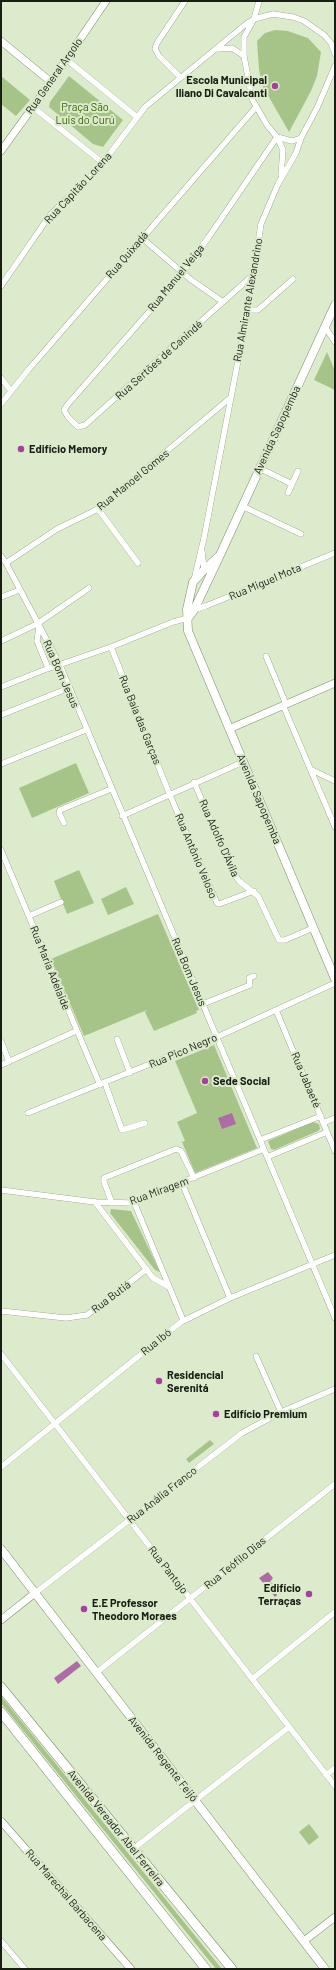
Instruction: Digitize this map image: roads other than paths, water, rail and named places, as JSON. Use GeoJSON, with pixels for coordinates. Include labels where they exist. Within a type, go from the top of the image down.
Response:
{"type":"FeatureCollection","features":[{"type":"Feature","properties":{"kind":"main road","name":"Avenida Sapopemba"},"geometry":{"type":"LineString","coordinates":[[190,609],[201,595],[335,305]]}},
{"type":"Feature","properties":{"kind":"main road","name":"Avenida Sapopemba"},"geometry":{"type":"LineString","coordinates":[[219,556],[193,582],[188,618],[188,627],[191,638],[313,928],[332,968],[335,979]]}},
{"type":"Feature","properties":{"kind":"main road"},"geometry":{"type":"LineString","coordinates":[[201,595],[204,570]]}},
{"type":"Feature","properties":{"kind":"main road","name":"Avenida Regente Feijó"},"geometry":{"type":"LineString","coordinates":[[1,1549],[325,1969]]}},
{"type":"Feature","properties":{"kind":"main road","name":"Avenida Vereador Abel Ferreira"},"geometry":{"type":"LineString","coordinates":[[1,1687],[232,1969]]}},
{"type":"Feature","properties":{"kind":"main road","name":"Avenida Vereador Abel Ferreira"},"geometry":{"type":"LineString","coordinates":[[1,1712],[206,1969]]}},
{"type":"Feature","properties":{"kind":"street","name":"Rua General Argolo"},"geometry":{"type":"LineString","coordinates":[[1,151],[51,82],[106,1]]}},
{"type":"Feature","properties":{"kind":"street"},"geometry":{"type":"LineString","coordinates":[[180,77],[159,56],[155,49],[157,43],[185,1]]}},
{"type":"Feature","properties":{"kind":"street"},"geometry":{"type":"LineString","coordinates":[[259,1],[254,19],[244,37],[244,56],[250,95],[256,107],[277,137],[283,150],[281,178]]}},
{"type":"Feature","properties":{"kind":"street"},"geometry":{"type":"LineString","coordinates":[[254,19],[274,14],[284,15],[304,21],[324,35],[331,43],[335,54]]}},
{"type":"Feature","properties":{"kind":"street","name":"Rua Capitão Lorena"},"geometry":{"type":"LineString","coordinates":[[1,286],[50,215],[104,163],[149,103],[254,19]]}},
{"type":"Feature","properties":{"kind":"street"},"geometry":{"type":"LineString","coordinates":[[1,41],[51,82]]}},
{"type":"Feature","properties":{"kind":"street"},"geometry":{"type":"LineString","coordinates":[[216,50],[232,48],[244,56]]}},
{"type":"Feature","properties":{"kind":"street"},"geometry":{"type":"LineString","coordinates":[[66,59],[137,117]]}},
{"type":"Feature","properties":{"kind":"street","name":"Rua Almirante Alexandrino"},"geometry":{"type":"LineString","coordinates":[[193,582],[247,310],[261,224],[281,178],[296,153],[301,138],[317,108],[335,66]]}},
{"type":"Feature","properties":{"kind":"street"},"geometry":{"type":"LineString","coordinates":[[33,107],[104,163]]}},
{"type":"Feature","properties":{"kind":"street","name":"Rua Quixadá"},"geometry":{"type":"LineString","coordinates":[[1,404],[256,107]]}},
{"type":"Feature","properties":{"kind":"street"},"geometry":{"type":"LineString","coordinates":[[277,137],[292,141],[301,138]]}},
{"type":"Feature","properties":{"kind":"street","name":"Rua Manuel Veiga"},"geometry":{"type":"LineString","coordinates":[[65,412],[68,404],[182,272],[277,137]]}},
{"type":"Feature","properties":{"kind":"street"},"geometry":{"type":"LineString","coordinates":[[142,238],[182,272],[223,302]]}},
{"type":"Feature","properties":{"kind":"street","name":"Rua Sertões de Canindé"},"geometry":{"type":"LineString","coordinates":[[65,412],[78,426],[85,425],[253,275]]}},
{"type":"Feature","properties":{"kind":"street"},"geometry":{"type":"LineString","coordinates":[[247,310],[258,310],[292,280]]}},
{"type":"Feature","properties":{"kind":"street"},"geometry":{"type":"LineString","coordinates":[[325,327],[335,342]]}},
{"type":"Feature","properties":{"kind":"street"},"geometry":{"type":"LineString","coordinates":[[1,378],[11,391]]}},
{"type":"Feature","properties":{"kind":"street","name":"Rua Manoel Gomes"},"geometry":{"type":"LineString","coordinates":[[6,563],[57,529],[98,509],[230,398]]}},
{"type":"Feature","properties":{"kind":"street"},"geometry":{"type":"LineString","coordinates":[[259,468],[292,484]]}},
{"type":"Feature","properties":{"kind":"street"},"geometry":{"type":"LineString","coordinates":[[288,493],[298,471]]}},
{"type":"Feature","properties":{"kind":"street"},"geometry":{"type":"LineString","coordinates":[[242,506],[301,534]]}},
{"type":"Feature","properties":{"kind":"street"},"geometry":{"type":"LineString","coordinates":[[98,509],[138,563]]}},
{"type":"Feature","properties":{"kind":"street","name":"Rua Almirante Alexandrino"},"geometry":{"type":"LineString","coordinates":[[201,547],[204,570]]}},
{"type":"Feature","properties":{"kind":"street","name":"Rua Miguel Mota"},"geometry":{"type":"LineString","coordinates":[[190,609],[335,553]]}},
{"type":"Feature","properties":{"kind":"street","name":"Rua Bom Jesus"},"geometry":{"type":"LineString","coordinates":[[1,556],[60,665],[122,816],[335,1318]]}},
{"type":"Feature","properties":{"kind":"street"},"geometry":{"type":"LineString","coordinates":[[1,641],[38,625],[89,588]]}},
{"type":"Feature","properties":{"kind":"street"},"geometry":{"type":"LineString","coordinates":[[1,598],[20,590]]}},
{"type":"Feature","properties":{"kind":"street"},"geometry":{"type":"LineString","coordinates":[[1,687],[48,668],[111,647],[173,622],[188,618]]}},
{"type":"Feature","properties":{"kind":"street","name":"Rua Bom Jesus"},"geometry":{"type":"LineString","coordinates":[[38,625],[37,641],[48,668]]}},
{"type":"Feature","properties":{"kind":"street","name":"Rua Baía das Garças"},"geometry":{"type":"LineString","coordinates":[[111,647],[170,793]]}},
{"type":"Feature","properties":{"kind":"street"},"geometry":{"type":"LineString","coordinates":[[266,656],[310,769],[335,827]]}},
{"type":"Feature","properties":{"kind":"street"},"geometry":{"type":"LineString","coordinates":[[229,729],[335,683]]}},
{"type":"Feature","properties":{"kind":"street"},"geometry":{"type":"LineString","coordinates":[[1,715],[69,688]]}},
{"type":"Feature","properties":{"kind":"street"},"geometry":{"type":"LineString","coordinates":[[1,764],[86,730]]}},
{"type":"Feature","properties":{"kind":"street"},"geometry":{"type":"LineString","coordinates":[[122,816],[194,782],[243,762]]}},
{"type":"Feature","properties":{"kind":"street"},"geometry":{"type":"LineString","coordinates":[[310,769],[335,781]]}},
{"type":"Feature","properties":{"kind":"street","name":"Rua Adolfo D'Ávila"},"geometry":{"type":"LineString","coordinates":[[194,782],[235,877],[254,892],[262,902],[279,940],[285,940],[313,928]]}},
{"type":"Feature","properties":{"kind":"street"},"geometry":{"type":"LineString","coordinates":[[64,823],[59,813],[60,810],[111,789]]}},
{"type":"Feature","properties":{"kind":"street","name":"Rua Antônio Veloso"},"geometry":{"type":"LineString","coordinates":[[170,793],[216,903],[219,904],[254,892]]}},
{"type":"Feature","properties":{"kind":"street","name":"Rua Maria Adelaide"},"geometry":{"type":"LineString","coordinates":[[1,850],[76,1031],[102,1084],[122,1130],[145,1122]]}},
{"type":"Feature","properties":{"kind":"street"},"geometry":{"type":"LineString","coordinates":[[29,916],[61,902]]}},
{"type":"Feature","properties":{"kind":"street"},"geometry":{"type":"LineString","coordinates":[[203,1004],[250,985],[248,978],[254,976]]}},
{"type":"Feature","properties":{"kind":"street","name":"Rua Pico Negro"},"geometry":{"type":"LineString","coordinates":[[28,1112],[130,1073],[217,1037],[335,983]]}},
{"type":"Feature","properties":{"kind":"street","name":"Rua Jabaeté"},"geometry":{"type":"LineString","coordinates":[[276,1010],[335,1150]]}},
{"type":"Feature","properties":{"kind":"street"},"geometry":{"type":"LineString","coordinates":[[1,1065],[76,1031]]}},
{"type":"Feature","properties":{"kind":"street"},"geometry":{"type":"LineString","coordinates":[[116,1039],[130,1073]]}},
{"type":"Feature","properties":{"kind":"street"},"geometry":{"type":"LineString","coordinates":[[1,1041],[9,1062]]}},
{"type":"Feature","properties":{"kind":"street"},"geometry":{"type":"LineString","coordinates":[[260,1140],[321,1116]]}},
{"type":"Feature","properties":{"kind":"street"},"geometry":{"type":"LineString","coordinates":[[324,1123],[335,1118]]}},
{"type":"Feature","properties":{"kind":"street"},"geometry":{"type":"LineString","coordinates":[[267,1157],[327,1132]]}},
{"type":"Feature","properties":{"kind":"street"},"geometry":{"type":"LineString","coordinates":[[112,1203],[104,1182],[104,1177],[176,1149],[181,1151],[194,1178]]}},
{"type":"Feature","properties":{"kind":"street","name":"Rua Miragem"},"geometry":{"type":"LineString","coordinates":[[1,1190],[94,1202],[134,1202],[264,1149]]}},
{"type":"Feature","properties":{"kind":"street"},"geometry":{"type":"LineString","coordinates":[[182,1183],[230,1298]]}},
{"type":"Feature","properties":{"kind":"street"},"geometry":{"type":"LineString","coordinates":[[94,1202],[153,1278],[169,1287]]}},
{"type":"Feature","properties":{"kind":"street"},"geometry":{"type":"LineString","coordinates":[[134,1202],[183,1320]]}},
{"type":"Feature","properties":{"kind":"street","name":"Rua Ibó"},"geometry":{"type":"LineString","coordinates":[[1,1467],[183,1320],[230,1298],[335,1255]]}},
{"type":"Feature","properties":{"kind":"street","name":"Rua Butiá"},"geometry":{"type":"LineString","coordinates":[[1,1311],[66,1318],[87,1315],[147,1269]]}},
{"type":"Feature","properties":{"kind":"street","name":"Rua Pantojo"},"geometry":{"type":"LineString","coordinates":[[1,1354],[335,1786]]}},
{"type":"Feature","properties":{"kind":"street"},"geometry":{"type":"LineString","coordinates":[[256,1356],[281,1412]]}},
{"type":"Feature","properties":{"kind":"street","name":"Rua Anália Franco"},"geometry":{"type":"LineString","coordinates":[[1,1620],[242,1433],[281,1412],[335,1389]]}},
{"type":"Feature","properties":{"kind":"street","name":"Rua Teófilo Dias"},"geometry":{"type":"LineString","coordinates":[[97,1672],[335,1484]]}},
{"type":"Feature","properties":{"kind":"street"},"geometry":{"type":"LineString","coordinates":[[252,1678],[335,1612]]}},
{"type":"Feature","properties":{"kind":"street"},"geometry":{"type":"LineString","coordinates":[[133,1849],[289,1727]]}},
{"type":"Feature","properties":{"kind":"street"},"geometry":{"type":"LineString","coordinates":[[326,1775],[335,1768]]}},
{"type":"Feature","properties":{"kind":"street","name":"Rua Marechal Barbacena"},"geometry":{"type":"LineString","coordinates":[[1,1821],[131,1969]]}},
{"type":"Feature","properties":{"kind":"street"},"geometry":{"type":"LineString","coordinates":[[304,1941],[335,1917]]}},
{"type":"Feature","properties":{"kind":"street"},"geometry":{"type":"LineString","coordinates":[[1,1941],[25,1969]]}},
{"type":"Feature","properties":{"kind":"place","name":"Escola Municipal Iliano Di Cavalcanti"},"geometry":{"type":"Point","coordinates":[275,86]}},
{"type":"Feature","properties":{"kind":"place","name":"Edifício Memory"},"geometry":{"type":"Point","coordinates":[21,449]}},
{"type":"Feature","properties":{"kind":"place","name":"Sede Social"},"geometry":{"type":"Point","coordinates":[205,1081]}},
{"type":"Feature","properties":{"kind":"place","name":"Residencial Serenitá"},"geometry":{"type":"Point","coordinates":[159,1381]}},
{"type":"Feature","properties":{"kind":"place","name":"Edifício Premium"},"geometry":{"type":"Point","coordinates":[216,1414]}},
{"type":"Feature","properties":{"kind":"place","name":"Edifício Terraças"},"geometry":{"type":"Point","coordinates":[309,1594]}},
{"type":"Feature","properties":{"kind":"place","name":"E.E Professor Theodoro Moraes"},"geometry":{"type":"Point","coordinates":[84,1609]}},
{"type":"Feature","properties":{"kind":"park label","name":"Praça São Luis do Curú"},"geometry":{"type":"Point","coordinates":[85,113]}}]}
